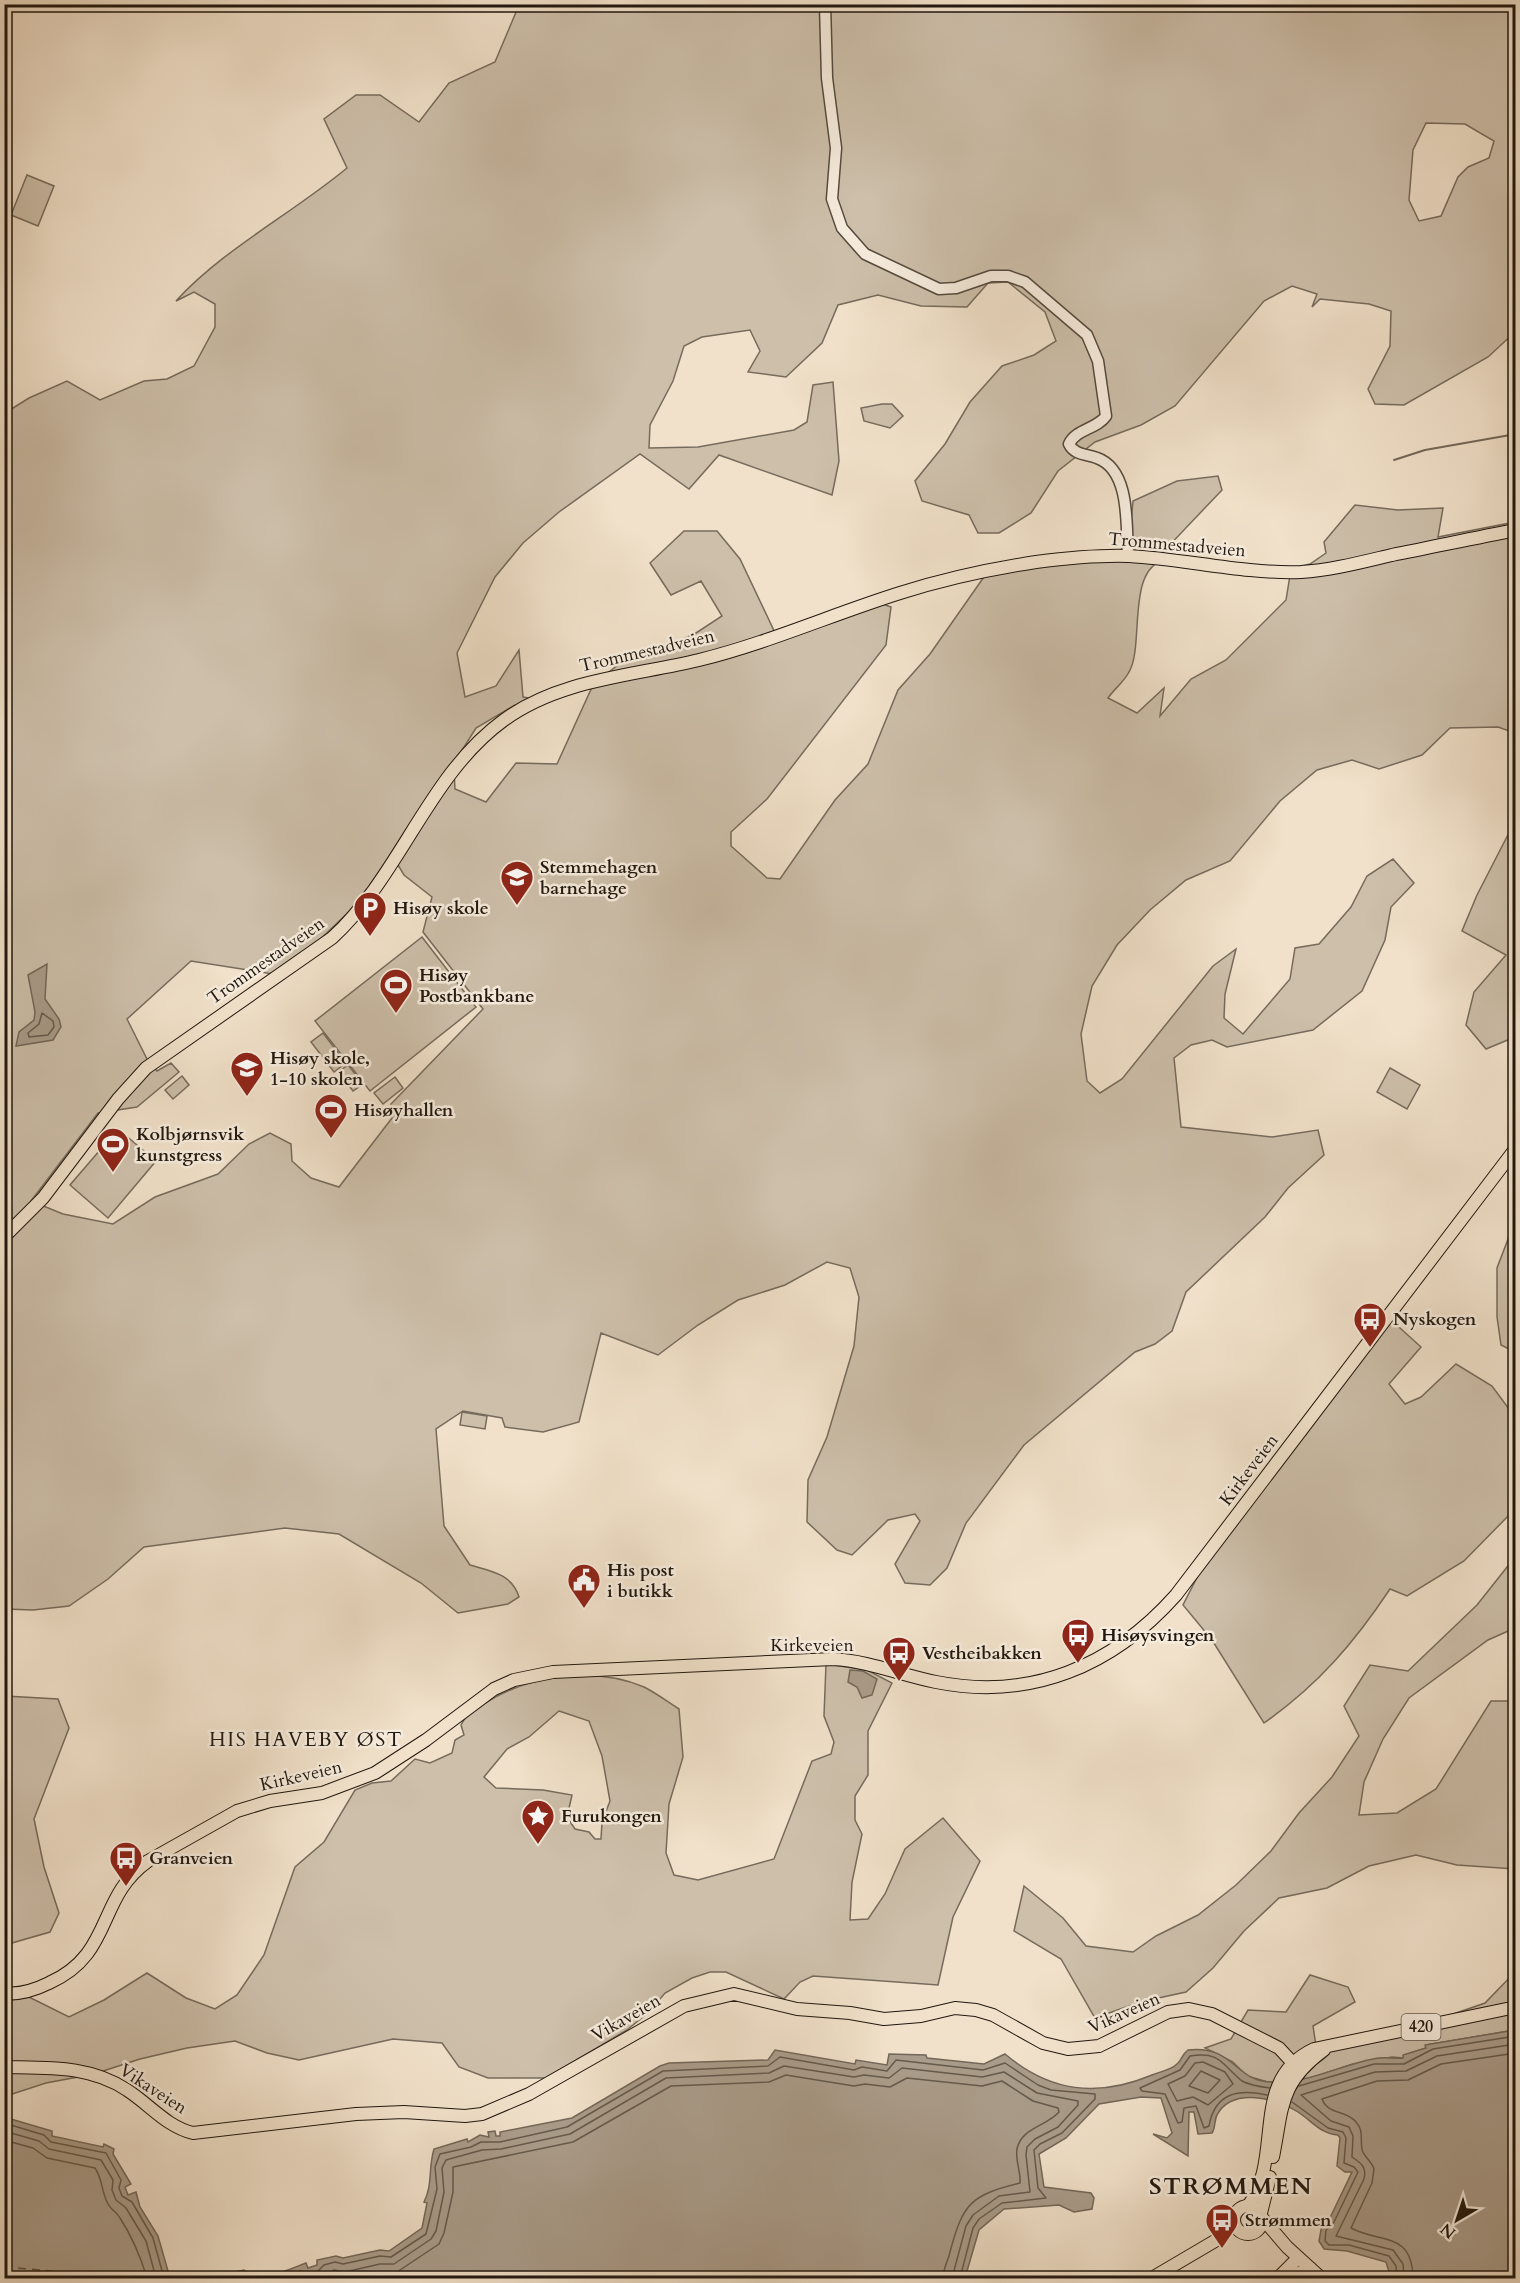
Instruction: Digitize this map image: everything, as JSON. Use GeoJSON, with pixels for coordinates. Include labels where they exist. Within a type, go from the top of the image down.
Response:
{"type":"FeatureCollection","features":[{"type":"Feature","properties":{"kind":"main road"},"geometry":{"type":"LineString","coordinates":[[4,12],[9,4]]}},
{"type":"Feature","properties":{"kind":"main road","name":"Trommestadveien"},"geometry":{"type":"LineString","coordinates":[[4,1237],[43,1198],[118,1099],[146,1068],[332,938],[352,919],[386,877],[463,759],[488,732],[525,706],[585,683],[698,660],[762,642],[899,593],[1035,562],[1128,556],[1265,571],[1300,572],[1337,567],[1515,530]]}},
{"type":"Feature","properties":{"kind":"main road","name":"Kirkeveien"},"geometry":{"type":"LineString","coordinates":[[4,1993],[34,1989],[78,1967],[95,1944],[120,1888],[137,1868],[148,1860],[237,1811],[270,1801],[322,1793],[375,1773],[426,1740],[494,1689],[514,1680],[553,1672],[834,1659],[869,1664],[936,1682],[984,1688],[1045,1680],[1107,1656],[1144,1629],[1176,1595],[1515,1148]]}},
{"type":"Feature","properties":{"kind":"main road","name":"Vikaveien"},"geometry":{"type":"LineString","coordinates":[[4,2067],[58,2067],[99,2077],[124,2088],[175,2127],[201,2133],[356,2114],[404,2112],[465,2116],[491,2111],[529,2094],[684,2006],[722,1995],[742,1995],[797,2009],[850,2013],[884,2019],[921,2016],[956,2008],[976,2010],[993,2015],[1043,2043],[1068,2049],[1099,2046],[1168,2012],[1189,2009],[1212,2014],[1267,2043],[1289,2072]]}},
{"type":"Feature","properties":{"kind":"main road","name":"420"},"geometry":{"type":"LineString","coordinates":[[1289,2072],[1314,2049],[1515,2007]]}},
{"type":"Feature","properties":{"kind":"main road"},"geometry":{"type":"LineString","coordinates":[[1152,2278],[1195,2255],[1220,2238],[1234,2222],[1239,2209],[1248,2206],[1258,2192],[1277,2107],[1289,2072]]}},
{"type":"Feature","properties":{"kind":"main road"},"geometry":{"type":"LineString","coordinates":[[1195,2255],[1261,2228],[1277,2107]]}},
{"type":"Feature","properties":{"kind":"main road"},"geometry":{"type":"LineString","coordinates":[[1248,2206],[1262,2216],[1297,2259],[1321,2278]]}},
{"type":"Feature","properties":{"kind":"main road"},"geometry":{"type":"LineString","coordinates":[[1234,2222],[1237,2229],[1287,2247]]}},
{"type":"Feature","properties":{"kind":"main road"},"geometry":{"type":"LineString","coordinates":[[1278,2278],[1297,2259]]}},
{"type":"Feature","properties":{"kind":"main road"},"geometry":{"type":"LineString","coordinates":[[1288,2278],[1308,2269]]}},
{"type":"Feature","properties":{"kind":"street"},"geometry":{"type":"LineString","coordinates":[[825,4],[827,78],[836,148],[832,199],[842,228],[865,254],[939,289],[956,288],[991,276],[1016,278],[1087,335],[1098,361],[1106,416],[1100,423],[1077,435],[1069,444],[1076,452],[1104,461],[1116,473],[1126,517],[1128,556]]}},
{"type":"Feature","properties":{"kind":"shaded area"},"geometry":{"type":"Polygon","coordinates":[[[519,5],[1515,5],[1515,332],[1488,357],[1404,405],[1375,404],[1368,389],[1390,346],[1391,311],[1369,304],[1320,299],[1312,307],[1317,294],[1292,286],[1264,301],[1175,406],[1141,425],[1095,442],[1058,471],[1031,513],[999,533],[978,533],[969,515],[922,501],[915,481],[945,444],[970,402],[1002,366],[1034,355],[1056,341],[1045,312],[1008,282],[988,283],[967,307],[921,306],[878,295],[838,305],[822,343],[786,377],[748,372],[760,351],[750,330],[702,337],[684,346],[673,381],[650,425],[649,448],[698,447],[794,430],[807,422],[813,385],[833,382],[839,461],[832,495],[719,455],[689,489],[640,454],[559,512],[523,543],[495,577],[457,653],[465,697],[496,686],[519,650],[523,697],[547,701],[515,705],[476,728],[457,758],[454,771],[455,789],[486,802],[516,763],[557,764],[593,685],[629,656],[669,646],[696,633],[722,616],[701,581],[671,595],[650,563],[684,531],[717,531],[740,559],[778,639],[877,602],[891,607],[886,645],[767,799],[731,832],[731,846],[767,878],[780,879],[835,800],[868,764],[898,690],[930,654],[986,574],[1119,554],[1129,545],[1133,501],[1177,481],[1218,476],[1222,490],[1163,552],[1167,559],[1154,565],[1146,576],[1138,608],[1134,660],[1127,676],[1108,698],[1137,713],[1164,688],[1160,716],[1191,679],[1226,660],[1286,600],[1291,569],[1310,564],[1326,553],[1324,542],[1355,505],[1398,510],[1443,508],[1438,537],[1515,522],[1515,733],[1498,727],[1450,728],[1422,755],[1379,769],[1352,760],[1317,770],[1280,801],[1230,861],[1186,880],[1150,910],[1117,945],[1092,986],[1081,1034],[1087,1081],[1100,1093],[1122,1079],[1213,966],[1236,949],[1225,994],[1224,1018],[1243,1034],[1290,979],[1295,948],[1319,944],[1351,907],[1367,876],[1393,859],[1414,883],[1391,907],[1385,940],[1362,991],[1313,1030],[1227,1047],[1212,1040],[1191,1045],[1174,1058],[1181,1127],[1272,1137],[1318,1130],[1324,1155],[1288,1188],[1265,1217],[1186,1292],[1172,1331],[1155,1344],[1135,1352],[1024,1445],[966,1523],[947,1568],[930,1585],[905,1583],[895,1564],[920,1521],[915,1514],[888,1520],[852,1555],[837,1550],[807,1522],[808,1480],[827,1437],[854,1346],[859,1297],[850,1268],[827,1262],[785,1285],[738,1300],[698,1325],[658,1355],[601,1333],[579,1422],[543,1432],[505,1427],[502,1418],[463,1411],[436,1429],[444,1526],[470,1565],[506,1578],[516,1589],[519,1597],[508,1604],[458,1613],[421,1583],[339,1534],[285,1528],[144,1547],[108,1579],[69,1606],[33,1610],[5,1609],[5,413],[29,398],[67,381],[100,400],[144,381],[167,379],[194,366],[215,327],[215,304],[194,292],[176,301],[194,282],[236,248],[347,168],[324,119],[356,95],[380,95],[419,122],[449,83],[495,62],[519,5]],[[1426,123],[1413,150],[1409,200],[1419,221],[1441,216],[1458,177],[1468,167],[1489,158],[1494,141],[1465,124],[1426,123]],[[398,865],[313,946],[273,974],[191,961],[127,1019],[147,1059],[157,1071],[171,1063],[179,1072],[137,1107],[98,1113],[31,1201],[63,1214],[113,1224],[155,1197],[218,1174],[249,1144],[270,1133],[291,1144],[292,1161],[311,1178],[339,1187],[392,1118],[391,1104],[483,1009],[423,932],[432,897],[404,875],[398,865]]]}},
{"type":"Feature","properties":{"kind":"shaded area"},"geometry":{"type":"Polygon","coordinates":[[[27,175],[54,186],[38,226],[11,215],[27,175]]]}},
{"type":"Feature","properties":{"kind":"shaded area"},"geometry":{"type":"Polygon","coordinates":[[[892,404],[903,416],[890,428],[864,421],[861,408],[892,404]]]}},
{"type":"Feature","properties":{"kind":"shaded area"},"geometry":{"type":"Polygon","coordinates":[[[1515,824],[1515,1037],[1486,1049],[1466,1025],[1474,992],[1506,955],[1462,931],[1477,895],[1515,824]]]}},
{"type":"Feature","properties":{"kind":"shaded area","name":"Hisøy Postbankbane"},"geometry":{"type":"Polygon","coordinates":[[[422,937],[476,1007],[370,1091],[315,1021],[422,937]]]}},
{"type":"Feature","properties":{"kind":"shaded area"},"geometry":{"type":"Polygon","coordinates":[[[323,1033],[346,1063],[334,1072],[311,1042],[323,1033]]]}},
{"type":"Feature","properties":{"kind":"shaded area"},"geometry":{"type":"Polygon","coordinates":[[[348,1065],[363,1084],[353,1091],[338,1072],[348,1065]]]}},
{"type":"Feature","properties":{"kind":"shaded area"},"geometry":{"type":"Polygon","coordinates":[[[1390,1068],[1420,1085],[1407,1109],[1377,1092],[1390,1068]]]}},
{"type":"Feature","properties":{"kind":"shaded area"},"geometry":{"type":"Polygon","coordinates":[[[182,1076],[189,1085],[173,1099],[165,1090],[182,1076]]]}},
{"type":"Feature","properties":{"kind":"shaded area"},"geometry":{"type":"Polygon","coordinates":[[[395,1077],[403,1088],[383,1104],[374,1093],[395,1077]]]}},
{"type":"Feature","properties":{"kind":"shaded area","name":"Kolbjørnsvik kunstgress"},"geometry":{"type":"Polygon","coordinates":[[[118,1129],[156,1161],[108,1218],[70,1185],[118,1129]]]}},
{"type":"Feature","properties":{"kind":"shaded area"},"geometry":{"type":"Polygon","coordinates":[[[1515,1221],[1515,1352],[1501,1345],[1497,1317],[1497,1268],[1515,1221]]]}},
{"type":"Feature","properties":{"kind":"shaded area"},"geometry":{"type":"Polygon","coordinates":[[[1389,1318],[1421,1347],[1389,1384],[1405,1404],[1421,1397],[1456,1364],[1492,1386],[1515,1417],[1515,1509],[1464,1561],[1407,1596],[1390,1589],[1334,1662],[1301,1694],[1264,1723],[1212,1640],[1183,1605],[1205,1562],[1389,1318]]]}},
{"type":"Feature","properties":{"kind":"shaded area"},"geometry":{"type":"Polygon","coordinates":[[[462,1412],[487,1416],[485,1429],[460,1425],[462,1412]]]}},
{"type":"Feature","properties":{"kind":"shaded area"},"geometry":{"type":"Polygon","coordinates":[[[1515,1557],[1515,1628],[1488,1640],[1409,1698],[1383,1739],[1364,1782],[1359,1815],[1397,1813],[1436,1789],[1491,1701],[1515,1701],[1515,1869],[1457,1865],[1416,1855],[1369,1866],[1327,1888],[1279,1898],[1244,1931],[1213,1968],[1186,1992],[1140,2002],[1095,2018],[1061,1959],[1014,1931],[1024,1886],[1063,1918],[1086,1946],[1133,1952],[1156,1936],[1198,1915],[1236,1885],[1271,1851],[1299,1813],[1332,1777],[1359,1736],[1344,1706],[1370,1665],[1408,1671],[1477,1605],[1515,1557]]]}},
{"type":"Feature","properties":{"kind":"shaded area"},"geometry":{"type":"Polygon","coordinates":[[[826,1664],[867,1670],[892,1683],[868,1731],[868,1775],[855,1796],[855,1820],[862,1834],[852,1882],[850,1920],[868,1919],[885,1894],[905,1849],[943,1818],[980,1861],[953,1917],[938,1985],[813,1976],[800,1982],[784,1999],[726,1972],[710,1972],[692,1978],[665,1993],[649,2012],[627,2030],[546,2078],[488,2078],[459,2067],[442,2043],[393,2039],[299,2060],[267,2053],[235,2041],[187,2048],[140,2059],[94,2074],[46,2083],[9,2095],[10,2111],[5,2114],[5,2001],[29,1997],[69,2017],[104,2000],[147,1973],[186,1998],[215,2009],[237,1995],[264,1955],[295,1867],[324,1842],[355,1790],[372,1783],[391,1781],[415,1759],[430,1763],[452,1753],[455,1740],[464,1735],[461,1725],[465,1718],[501,1694],[541,1680],[562,1677],[605,1677],[644,1687],[679,1709],[683,1757],[669,1804],[666,1853],[674,1875],[698,1880],[774,1859],[812,1761],[831,1754],[834,1742],[824,1716],[826,1664]],[[559,1711],[529,1737],[507,1749],[484,1777],[496,1788],[543,1790],[572,1795],[567,1817],[575,1829],[589,1832],[595,1839],[601,1839],[602,1822],[610,1801],[602,1756],[589,1721],[559,1711]]]}},
{"type":"Feature","properties":{"kind":"shaded area"},"geometry":{"type":"Polygon","coordinates":[[[5,1696],[58,1699],[69,1728],[34,1819],[44,1867],[59,1913],[50,1932],[5,1945],[5,1696]]]}},
{"type":"Feature","properties":{"kind":"shaded area"},"geometry":{"type":"Polygon","coordinates":[[[1515,1972],[1515,2030],[1426,2045],[1426,2048],[1404,2055],[1404,2058],[1392,2057],[1353,2064],[1304,2080],[1268,2082],[1247,2076],[1233,2062],[1205,2048],[1231,2039],[1248,2010],[1286,2012],[1310,1975],[1348,1987],[1355,2002],[1313,2026],[1316,2046],[1439,2019],[1485,2003],[1515,1972]]]}},
{"type":"Feature","properties":{"kind":"water"},"geometry":{"type":"Polygon","coordinates":[[[47,964],[45,999],[59,1019],[61,1027],[53,1040],[16,1046],[19,1032],[34,1020],[35,1012],[28,975],[47,964]]]}},
{"type":"Feature","properties":{"kind":"water"},"geometry":{"type":"Polygon","coordinates":[[[850,1670],[863,1671],[877,1679],[872,1695],[862,1698],[857,1687],[848,1682],[850,1670]]]}},
{"type":"Feature","properties":{"kind":"water"},"geometry":{"type":"Polygon","coordinates":[[[1515,2030],[1515,2278],[1391,2278],[1386,2262],[1347,2251],[1324,2249],[1319,2241],[1322,2224],[1328,2222],[1352,2172],[1345,2172],[1337,2166],[1340,2138],[1338,2135],[1322,2130],[1298,2112],[1279,2103],[1267,2099],[1244,2098],[1224,2106],[1216,2117],[1212,2133],[1198,2134],[1194,2112],[1189,2112],[1188,2156],[1153,2134],[1167,2138],[1172,2133],[1161,2098],[1141,2097],[1099,2104],[1066,2138],[1039,2154],[1044,2187],[1091,2193],[1094,2198],[1092,2209],[1074,2212],[1059,2205],[1004,2209],[979,2230],[965,2278],[209,2278],[244,2270],[251,2274],[275,2274],[306,2263],[308,2268],[317,2265],[317,2260],[336,2256],[343,2258],[380,2250],[389,2251],[422,2228],[427,2203],[424,2202],[429,2189],[434,2149],[467,2139],[468,2142],[480,2135],[489,2137],[488,2132],[495,2131],[496,2136],[500,2136],[500,2132],[572,2118],[660,2066],[669,2063],[768,2060],[775,2050],[855,2064],[856,2060],[887,2065],[889,2054],[926,2055],[927,2058],[984,2064],[1005,2054],[1039,2077],[1075,2087],[1093,2088],[1112,2087],[1132,2082],[1172,2068],[1188,2050],[1203,2050],[1225,2058],[1258,2080],[1284,2082],[1377,2058],[1403,2058],[1403,2055],[1426,2048],[1425,2045],[1515,2030]]]}},
{"type":"Feature","properties":{"kind":"water"},"geometry":{"type":"Polygon","coordinates":[[[4,2117],[52,2131],[52,2136],[103,2147],[104,2144],[114,2149],[113,2154],[131,2184],[125,2187],[128,2195],[136,2192],[140,2207],[158,2236],[170,2278],[5,2278],[4,2117]]]}},
{"type":"Feature","properties":{"kind":"waterway"},"geometry":{"type":"LineString","coordinates":[[1394,460],[1425,450],[1516,434]]}},
{"type":"Feature","properties":{"kind":"ferry route"},"geometry":{"type":"LineString","coordinates":[[4,2267],[134,2278]]}},
{"type":"Feature","properties":{"kind":"place","name":"Stemmehagen barnehage"},"geometry":{"type":"Point","coordinates":[517,906]}},
{"type":"Feature","properties":{"kind":"place","name":"Hisøy skole"},"geometry":{"type":"Point","coordinates":[370,937]}},
{"type":"Feature","properties":{"kind":"place","name":"Hisøy Postbankbane"},"geometry":{"type":"Point","coordinates":[396,1014]}},
{"type":"Feature","properties":{"kind":"place","name":"Hisøy skole, 1-10 skolen"},"geometry":{"type":"Point","coordinates":[247,1097]}},
{"type":"Feature","properties":{"kind":"place","name":"Hisøyhallen"},"geometry":{"type":"Point","coordinates":[331,1139]}},
{"type":"Feature","properties":{"kind":"place","name":"Kolbjørnsvik kunstgress"},"geometry":{"type":"Point","coordinates":[113,1173]}},
{"type":"Feature","properties":{"kind":"place","name":"Nyskogen"},"geometry":{"type":"Point","coordinates":[1370,1348]}},
{"type":"Feature","properties":{"kind":"place","name":"His post i butikk"},"geometry":{"type":"Point","coordinates":[584,1609]}},
{"type":"Feature","properties":{"kind":"place","name":"Hisøysvingen"},"geometry":{"type":"Point","coordinates":[1078,1664]}},
{"type":"Feature","properties":{"kind":"place","name":"Vestheibakken"},"geometry":{"type":"Point","coordinates":[899,1682]}},
{"type":"Feature","properties":{"kind":"place","name":"Furukongen"},"geometry":{"type":"Point","coordinates":[538,1845]}},
{"type":"Feature","properties":{"kind":"place","name":"Granveien"},"geometry":{"type":"Point","coordinates":[126,1887]}},
{"type":"Feature","properties":{"kind":"place","name":"Strømmen"},"geometry":{"type":"Point","coordinates":[1222,2249]}},
{"type":"Feature","properties":{"kind":"district","name":"HIS HAVEBY ØST"},"geometry":{"type":"Point","coordinates":[306,1739]}},
{"type":"Feature","properties":{"kind":"district","name":"STRØMMEN"},"geometry":{"type":"Point","coordinates":[1231,2186]}}]}
